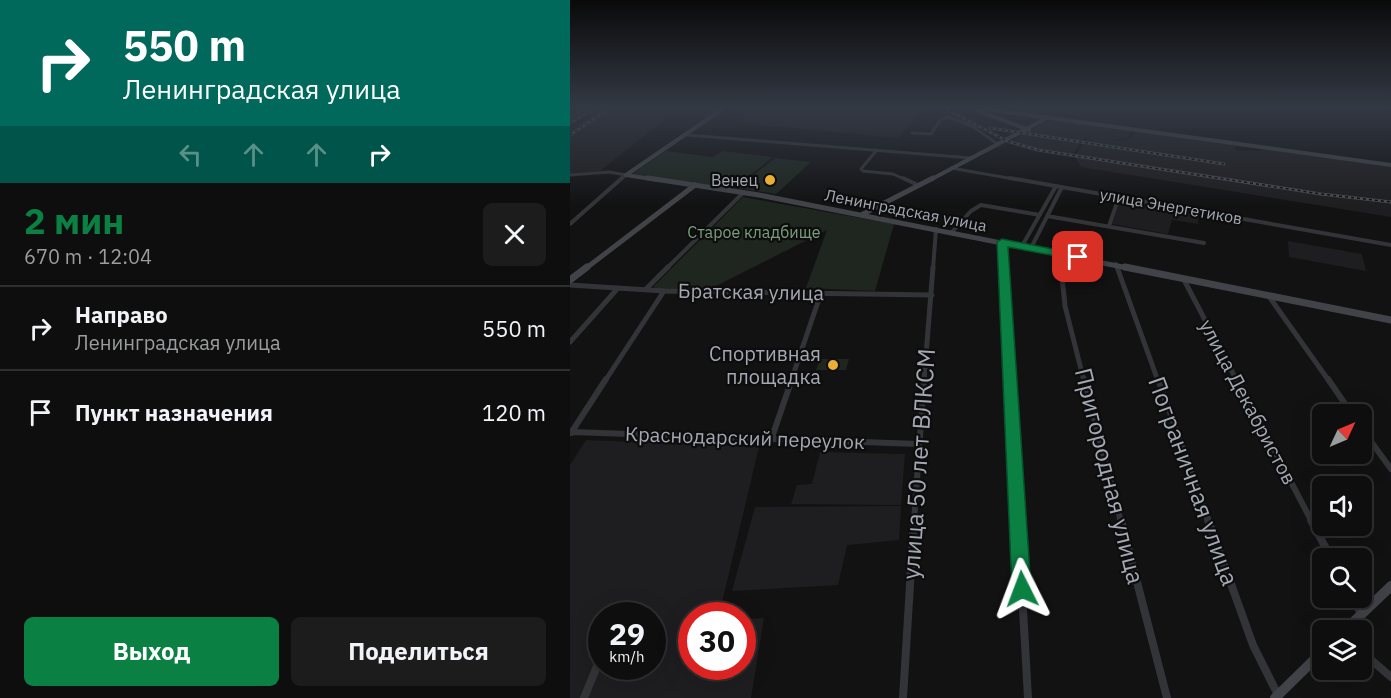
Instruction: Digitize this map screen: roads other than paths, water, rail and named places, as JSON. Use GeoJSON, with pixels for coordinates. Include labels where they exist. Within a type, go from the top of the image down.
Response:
{"type":"FeatureCollection","features":[{"type":"Feature","properties":{"kind":"street"},"geometry":{"type":"LineString","coordinates":[[570,224],[605,191],[679,141]]}},
{"type":"Feature","properties":{"kind":"street"},"geometry":{"type":"LineString","coordinates":[[753,141],[971,158]]}},
{"type":"Feature","properties":{"kind":"street"},"geometry":{"type":"LineString","coordinates":[[995,141],[999,144]]}},
{"type":"Feature","properties":{"kind":"street"},"geometry":{"type":"LineString","coordinates":[[861,215],[1006,141]]}},
{"type":"Feature","properties":{"kind":"street"},"geometry":{"type":"LineString","coordinates":[[1212,141],[1391,165]]}},
{"type":"Feature","properties":{"kind":"street"},"geometry":{"type":"LineString","coordinates":[[876,151],[861,169],[863,171],[893,174],[918,185]]}},
{"type":"Feature","properties":{"kind":"street","name":"улица Энергетиков"},"geometry":{"type":"LineString","coordinates":[[951,168],[1391,244]]}},
{"type":"Feature","properties":{"kind":"street"},"geometry":{"type":"LineString","coordinates":[[570,175],[609,172],[626,175]]}},
{"type":"Feature","properties":{"kind":"street","name":"Ленинградская улица"},"geometry":{"type":"LineString","coordinates":[[626,175],[744,192],[1391,320]]}},
{"type":"Feature","properties":{"kind":"street"},"geometry":{"type":"LineString","coordinates":[[570,282],[695,185]]}},
{"type":"Feature","properties":{"kind":"street"},"geometry":{"type":"LineString","coordinates":[[1022,246],[1056,186]]}},
{"type":"Feature","properties":{"kind":"street"},"geometry":{"type":"LineString","coordinates":[[1031,248],[1062,187]]}},
{"type":"Feature","properties":{"kind":"street"},"geometry":{"type":"LineString","coordinates":[[646,289],[744,192]]}},
{"type":"Feature","properties":{"kind":"street"},"geometry":{"type":"LineString","coordinates":[[1109,226],[1119,197]]}},
{"type":"Feature","properties":{"kind":"street"},"geometry":{"type":"LineString","coordinates":[[952,232],[971,211],[981,205],[1040,215]]}},
{"type":"Feature","properties":{"kind":"street"},"geometry":{"type":"LineString","coordinates":[[1047,216],[1204,243]]}},
{"type":"Feature","properties":{"kind":"street","name":"улица 50 лет ВЛКСМ"},"geometry":{"type":"LineString","coordinates":[[903,698],[919,444],[936,230]]}},
{"type":"Feature","properties":{"kind":"street"},"geometry":{"type":"LineString","coordinates":[[1002,242],[1028,698]]}},
{"type":"Feature","properties":{"kind":"street","name":"Пригородная улица"},"geometry":{"type":"LineString","coordinates":[[1059,253],[1065,306],[1167,698]]}},
{"type":"Feature","properties":{"kind":"street","name":"Пограничная улица"},"geometry":{"type":"LineString","coordinates":[[1116,264],[1253,645],[1277,697]]}},
{"type":"Feature","properties":{"kind":"street","name":"улица Декабристов"},"geometry":{"type":"LineString","coordinates":[[1182,278],[1326,548]]}},
{"type":"Feature","properties":{"kind":"street","name":"Братская улица"},"geometry":{"type":"LineString","coordinates":[[570,282],[664,291],[932,295]]}},
{"type":"Feature","properties":{"kind":"street"},"geometry":{"type":"LineString","coordinates":[[570,342],[618,288]]}},
{"type":"Feature","properties":{"kind":"street"},"geometry":{"type":"LineString","coordinates":[[571,433],[664,291]]}},
{"type":"Feature","properties":{"kind":"street"},"geometry":{"type":"LineString","coordinates":[[771,440],[821,293]]}},
{"type":"Feature","properties":{"kind":"street"},"geometry":{"type":"LineString","coordinates":[[1267,294],[1345,404]]}},
{"type":"Feature","properties":{"kind":"street","name":"Краснодарский переулок"},"geometry":{"type":"LineString","coordinates":[[571,433],[919,444]]}},
{"type":"Feature","properties":{"kind":"street"},"geometry":{"type":"LineString","coordinates":[[1372,443],[1391,469]]}},
{"type":"Feature","properties":{"kind":"street"},"geometry":{"type":"LineString","coordinates":[[1355,620],[1391,586]]}},
{"type":"Feature","properties":{"kind":"street"},"geometry":{"type":"LineString","coordinates":[[1358,608],[1361,614]]}},
{"type":"Feature","properties":{"kind":"street"},"geometry":{"type":"LineString","coordinates":[[1372,661],[1391,677]]}},
{"type":"Feature","properties":{"kind":"street"},"geometry":{"type":"LineString","coordinates":[[1277,697],[1312,662]]}},
{"type":"Feature","properties":{"kind":"street"},"geometry":{"type":"LineString","coordinates":[[584,698],[591,680]]}},
{"type":"Feature","properties":{"kind":"railway"},"geometry":{"type":"LineString","coordinates":[[1006,141],[1038,150],[1321,194],[1391,202]]}},
{"type":"Feature","properties":{"kind":"railway"},"geometry":{"type":"LineString","coordinates":[[1072,141],[1224,164]]}},
{"type":"Feature","properties":{"kind":"place","name":"Венец"},"geometry":{"type":"Point","coordinates":[770,180]}},
{"type":"Feature","properties":{"kind":"place","name":"Спортивная площадка"},"geometry":{"type":"Point","coordinates":[833,365]}},
{"type":"Feature","properties":{"kind":"park label","name":"Старое кладбище"},"geometry":{"type":"Point","coordinates":[754,232]}}]}
